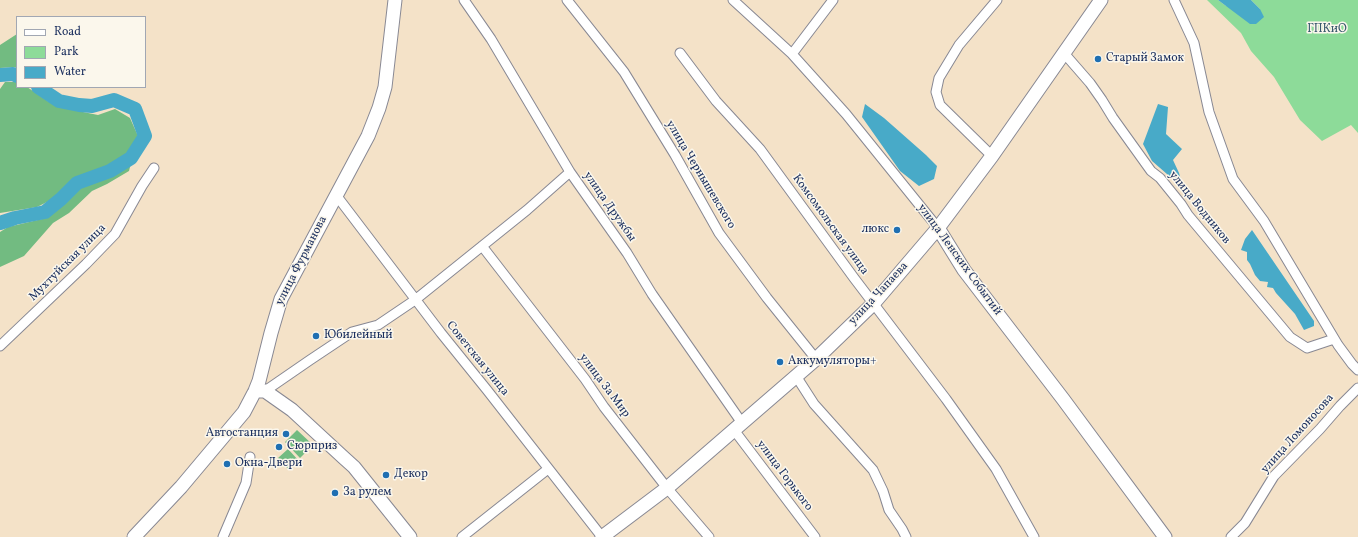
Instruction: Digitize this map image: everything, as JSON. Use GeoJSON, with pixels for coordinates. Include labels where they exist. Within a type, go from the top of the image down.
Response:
{"type":"FeatureCollection","features":[{"type":"Feature","properties":{"kind":"main road","name":"улица Фурманова"},"geometry":{"type":"LineString","coordinates":[[134,537],[181,487],[260,391],[259,381],[281,299],[368,136],[379,108],[385,87],[394,0]]}},
{"type":"Feature","properties":{"kind":"main road","name":"улица Чапаева"},"geometry":{"type":"LineString","coordinates":[[602,537],[667,488],[738,427],[816,359],[874,303],[938,228],[992,156],[1063,52],[1101,0]]}},
{"type":"Feature","properties":{"kind":"main road","name":"улица Ленских Событий"},"geometry":{"type":"LineString","coordinates":[[938,228],[964,270],[1064,399],[1165,537]]}},
{"type":"Feature","properties":{"kind":"main road"},"geometry":{"type":"LineString","coordinates":[[260,391],[292,410],[354,468],[410,537]]}},
{"type":"Feature","properties":{"kind":"street","name":"улица Дружбы"},"geometry":{"type":"LineString","coordinates":[[464,0],[491,39],[570,172],[627,253],[738,427]]}},
{"type":"Feature","properties":{"kind":"street","name":"улица Чернышевского"},"geometry":{"type":"LineString","coordinates":[[567,0],[624,72],[675,155],[719,234],[767,298],[816,359]]}},
{"type":"Feature","properties":{"kind":"street","name":"улица Ленских Событий"},"geometry":{"type":"LineString","coordinates":[[734,0],[792,54],[846,114],[938,228]]}},
{"type":"Feature","properties":{"kind":"street"},"geometry":{"type":"LineString","coordinates":[[792,54],[833,0]]}},
{"type":"Feature","properties":{"kind":"street"},"geometry":{"type":"LineString","coordinates":[[992,156],[940,105],[936,92],[940,78],[959,45],[997,0]]}},
{"type":"Feature","properties":{"kind":"street"},"geometry":{"type":"LineString","coordinates":[[1174,0],[1194,43],[1209,112],[1233,179],[1264,221],[1334,339],[1358,370]]}},
{"type":"Feature","properties":{"kind":"street","name":"улица Водников"},"geometry":{"type":"LineString","coordinates":[[1063,52],[1090,83],[1113,118],[1151,170],[1160,178],[1182,204],[1188,216],[1290,337],[1307,348],[1334,339]]}},
{"type":"Feature","properties":{"kind":"street","name":"Комсомольская улица"},"geometry":{"type":"LineString","coordinates":[[680,53],[716,101],[760,149],[850,272],[946,399],[996,469],[1034,537]]}},
{"type":"Feature","properties":{"kind":"street","name":"Мухтуйская улица"},"geometry":{"type":"LineString","coordinates":[[0,346],[116,234],[142,186],[154,168]]}},
{"type":"Feature","properties":{"kind":"street"},"geometry":{"type":"LineString","coordinates":[[260,391],[352,332],[378,325],[415,300],[570,172]]}},
{"type":"Feature","properties":{"kind":"street","name":"Советская улица"},"geometry":{"type":"LineString","coordinates":[[336,195],[415,300],[602,537]]}},
{"type":"Feature","properties":{"kind":"street","name":"улица За Мир"},"geometry":{"type":"LineString","coordinates":[[482,246],[586,379],[604,407],[667,488],[709,537]]}},
{"type":"Feature","properties":{"kind":"street"},"geometry":{"type":"LineString","coordinates":[[796,376],[814,404],[873,470],[883,491],[889,510],[906,537]]}},
{"type":"Feature","properties":{"kind":"street","name":"улица Ломоносова"},"geometry":{"type":"LineString","coordinates":[[1231,537],[1245,523],[1274,476],[1358,388]]}},
{"type":"Feature","properties":{"kind":"street","name":"улица Горького"},"geometry":{"type":"LineString","coordinates":[[738,427],[815,537]]}},
{"type":"Feature","properties":{"kind":"street"},"geometry":{"type":"LineString","coordinates":[[223,537],[246,483],[250,456]]}},
{"type":"Feature","properties":{"kind":"street"},"geometry":{"type":"LineString","coordinates":[[462,537],[548,468]]}},
{"type":"Feature","properties":{"kind":"green space","name":"ГПКиО"},"geometry":{"type":"Polygon","coordinates":[[[1207,0],[1218,0],[1226,6],[1260,9],[1251,0],[1358,0],[1358,133],[1351,125],[1322,141],[1300,120],[1274,77],[1251,51],[1241,33],[1207,0]]]}},
{"type":"Feature","properties":{"kind":"green space"},"geometry":{"type":"Polygon","coordinates":[[[16,35],[16,68],[0,68],[0,45],[16,35]]]}},
{"type":"Feature","properties":{"kind":"green space"},"geometry":{"type":"Polygon","coordinates":[[[5,82],[16,82],[16,88],[28,88],[49,102],[78,111],[98,115],[115,109],[130,118],[138,136],[127,155],[88,176],[78,177],[68,183],[55,198],[37,207],[0,213],[0,89],[5,82]]]}},
{"type":"Feature","properties":{"kind":"green space"},"geometry":{"type":"Polygon","coordinates":[[[131,163],[129,171],[92,191],[69,213],[53,223],[24,256],[0,267],[0,232],[8,227],[42,219],[66,201],[81,187],[131,163]]]}},
{"type":"Feature","properties":{"kind":"green space"},"geometry":{"type":"Polygon","coordinates":[[[297,430],[313,445],[300,458],[285,442],[297,430]]]}},
{"type":"Feature","properties":{"kind":"green space"},"geometry":{"type":"Polygon","coordinates":[[[288,449],[299,461],[289,470],[278,458],[288,449]]]}},
{"type":"Feature","properties":{"kind":"water"},"geometry":{"type":"Polygon","coordinates":[[[1218,0],[1251,0],[1260,9],[1264,17],[1256,24],[1250,24],[1218,0]]]}},
{"type":"Feature","properties":{"kind":"water"},"geometry":{"type":"Polygon","coordinates":[[[865,104],[884,118],[937,166],[934,179],[919,186],[900,171],[862,117],[865,104]]]}},
{"type":"Feature","properties":{"kind":"water"},"geometry":{"type":"Polygon","coordinates":[[[1158,104],[1168,107],[1166,134],[1182,149],[1173,160],[1179,173],[1183,188],[1152,161],[1143,144],[1158,104]]]}},
{"type":"Feature","properties":{"kind":"water"},"geometry":{"type":"Polygon","coordinates":[[[1252,230],[1314,321],[1314,326],[1304,330],[1295,314],[1273,288],[1267,287],[1268,282],[1260,281],[1255,275],[1247,260],[1247,252],[1241,250],[1245,239],[1252,230]]]}},
{"type":"Feature","properties":{"kind":"waterway"},"geometry":{"type":"LineString","coordinates":[[0,75],[13,74],[16,76]]}},
{"type":"Feature","properties":{"kind":"waterway"},"geometry":{"type":"LineString","coordinates":[[0,223],[15,218],[45,212],[77,183],[110,171],[131,158],[145,136],[135,109],[114,100],[92,106],[59,101],[40,88]]}},
{"type":"Feature","properties":{"kind":"place","name":"Старый Замок"},"geometry":{"type":"Point","coordinates":[1098,59]}},
{"type":"Feature","properties":{"kind":"place","name":"люкс"},"geometry":{"type":"Point","coordinates":[897,230]}},
{"type":"Feature","properties":{"kind":"place","name":"Юбилейный"},"geometry":{"type":"Point","coordinates":[316,336]}},
{"type":"Feature","properties":{"kind":"place","name":"Аккумуляторы+"},"geometry":{"type":"Point","coordinates":[780,362]}},
{"type":"Feature","properties":{"kind":"place","name":"Автостанция"},"geometry":{"type":"Point","coordinates":[286,434]}},
{"type":"Feature","properties":{"kind":"place","name":"Сюрприз"},"geometry":{"type":"Point","coordinates":[279,447]}},
{"type":"Feature","properties":{"kind":"place","name":"Окна-Двери"},"geometry":{"type":"Point","coordinates":[227,464]}},
{"type":"Feature","properties":{"kind":"place","name":"Декор"},"geometry":{"type":"Point","coordinates":[386,475]}},
{"type":"Feature","properties":{"kind":"place","name":"За рулем"},"geometry":{"type":"Point","coordinates":[335,493]}}]}
